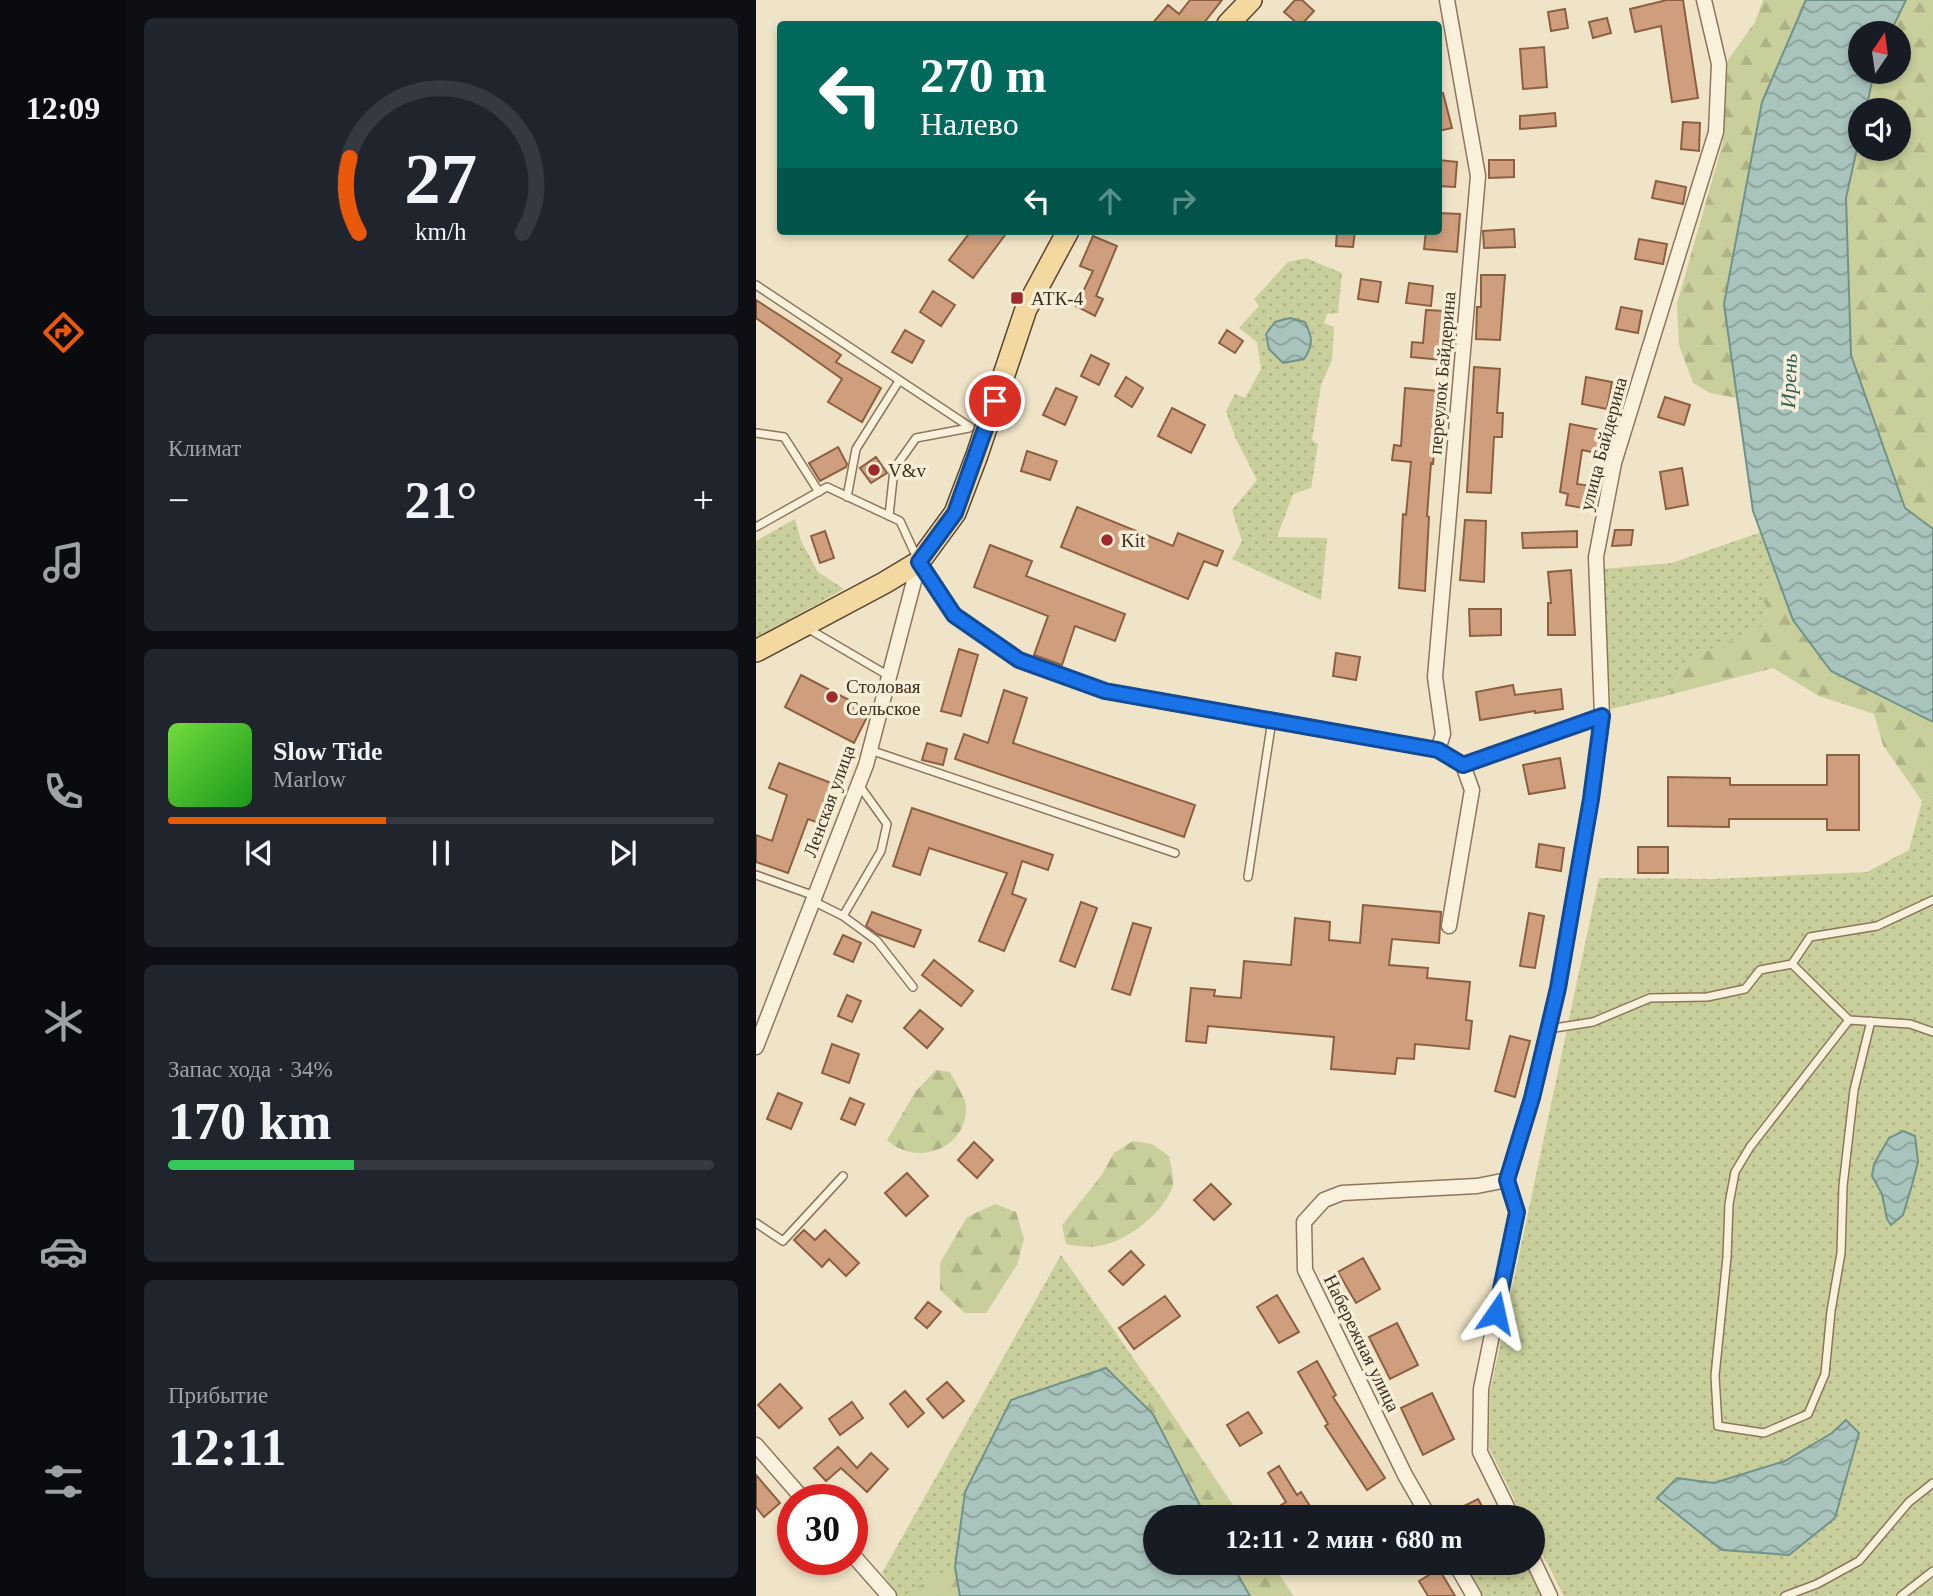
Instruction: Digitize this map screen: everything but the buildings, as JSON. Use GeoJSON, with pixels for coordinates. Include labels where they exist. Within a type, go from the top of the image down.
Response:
{"type":"FeatureCollection","features":[{"type":"Feature","properties":{"kind":"main road"},"geometry":{"type":"LineString","coordinates":[[1231,21],[1251,0]]}},
{"type":"Feature","properties":{"kind":"main road"},"geometry":{"type":"LineString","coordinates":[[756,651],[919,562],[955,513],[978,426],[1026,309],[1066,235]]}},
{"type":"Feature","properties":{"kind":"street","name":"переулок Байдерина"},"geometry":{"type":"LineString","coordinates":[[1438,750],[1443,734],[1435,677],[1478,176],[1447,0]]}},
{"type":"Feature","properties":{"kind":"street","name":"улица Байдерина"},"geometry":{"type":"LineString","coordinates":[[1507,1180],[1532,1098],[1558,988],[1591,799],[1602,716],[1596,557],[1614,463],[1716,132],[1719,64],[1704,0]]}},
{"type":"Feature","properties":{"kind":"street"},"geometry":{"type":"LineString","coordinates":[[919,562],[954,615],[1019,660],[1105,691],[1438,750],[1463,765],[1472,790],[1449,926]]}},
{"type":"Feature","properties":{"kind":"street","name":"Ленская улица"},"geometry":{"type":"LineString","coordinates":[[756,1047],[858,784],[919,562]]}},
{"type":"Feature","properties":{"kind":"street"},"geometry":{"type":"LineString","coordinates":[[1463,765],[1602,716]]}},
{"type":"Feature","properties":{"kind":"street"},"geometry":{"type":"LineString","coordinates":[[1506,1505],[1480,1452],[1481,1389],[1517,1212],[1507,1180]]}},
{"type":"Feature","properties":{"kind":"street","name":"Набережная улица"},"geometry":{"type":"LineString","coordinates":[[1422,1505],[1305,1270],[1304,1222],[1324,1200],[1342,1193],[1477,1186],[1507,1180]]}},
{"type":"Feature","properties":{"kind":"street"},"geometry":{"type":"LineString","coordinates":[[756,1445],[790,1484]]}},
{"type":"Feature","properties":{"kind":"street"},"geometry":{"type":"LineString","coordinates":[[868,1572],[889,1596]]}},
{"type":"Feature","properties":{"kind":"street"},"geometry":{"type":"LineString","coordinates":[[1462,1575],[1474,1596]]}},
{"type":"Feature","properties":{"kind":"street"},"geometry":{"type":"LineString","coordinates":[[1540,1575],[1550,1596]]}},
{"type":"Feature","properties":{"kind":"lane"},"geometry":{"type":"LineString","coordinates":[[756,285],[899,380],[978,426]]}},
{"type":"Feature","properties":{"kind":"lane"},"geometry":{"type":"LineString","coordinates":[[847,497],[856,449],[899,380]]}},
{"type":"Feature","properties":{"kind":"lane"},"geometry":{"type":"LineString","coordinates":[[889,516],[894,469],[916,439],[978,426]]}},
{"type":"Feature","properties":{"kind":"lane"},"geometry":{"type":"LineString","coordinates":[[756,433],[785,437],[819,492]]}},
{"type":"Feature","properties":{"kind":"lane"},"geometry":{"type":"LineString","coordinates":[[756,527],[827,487],[900,521],[919,562]]}},
{"type":"Feature","properties":{"kind":"lane"},"geometry":{"type":"LineString","coordinates":[[803,626],[889,676]]}},
{"type":"Feature","properties":{"kind":"lane"},"geometry":{"type":"LineString","coordinates":[[1248,877],[1272,719]]}},
{"type":"Feature","properties":{"kind":"lane"},"geometry":{"type":"LineString","coordinates":[[869,750],[1175,853]]}},
{"type":"Feature","properties":{"kind":"lane"},"geometry":{"type":"LineString","coordinates":[[843,916],[881,851],[887,824],[858,784]]}},
{"type":"Feature","properties":{"kind":"lane"},"geometry":{"type":"LineString","coordinates":[[756,875],[814,899],[843,916],[877,941],[913,987]]}},
{"type":"Feature","properties":{"kind":"lane"},"geometry":{"type":"LineString","coordinates":[[1548,1029],[1593,1022],[1650,998],[1706,997],[1745,989],[1760,970],[1792,964],[1810,937],[1877,926],[1933,900]]}},
{"type":"Feature","properties":{"kind":"lane"},"geometry":{"type":"LineString","coordinates":[[1792,964],[1849,1020],[1910,1024],[1933,1032]]}},
{"type":"Feature","properties":{"kind":"lane"},"geometry":{"type":"LineString","coordinates":[[1849,1020],[1750,1147],[1735,1172],[1729,1205],[1727,1257],[1715,1376],[1718,1426],[1764,1433],[1808,1414],[1825,1374],[1831,1311],[1841,1253],[1843,1186],[1854,1090],[1871,1021]]}},
{"type":"Feature","properties":{"kind":"lane"},"geometry":{"type":"LineString","coordinates":[[756,1223],[783,1241],[843,1176]]}},
{"type":"Feature","properties":{"kind":"lane"},"geometry":{"type":"LineString","coordinates":[[1785,1596],[1817,1584],[1859,1561],[1909,1502],[1933,1483]]}},
{"type":"Feature","properties":{"kind":"lane"},"geometry":{"type":"LineString","coordinates":[[1901,1596],[1933,1571]]}},
{"type":"Feature","properties":{"kind":"green space"},"geometry":{"type":"Polygon","coordinates":[[[1763,0],[1806,0],[1762,102],[1724,304],[1737,398],[1710,393],[1693,383],[1679,345],[1677,304],[1723,142],[1728,60],[1755,22],[1763,0]]]}},
{"type":"Feature","properties":{"kind":"green space"},"geometry":{"type":"Polygon","coordinates":[[[1906,0],[1933,0],[1933,529],[1905,508],[1851,355],[1846,198],[1854,161],[1911,161],[1911,98],[1869,98],[1871,84],[1911,84],[1911,21],[1896,21],[1906,0]]]}},
{"type":"Feature","properties":{"kind":"green space"},"geometry":{"type":"Polygon","coordinates":[[[1306,258],[1342,273],[1338,313],[1327,314],[1324,323],[1334,327],[1332,360],[1321,385],[1312,440],[1318,444],[1311,488],[1293,494],[1277,537],[1327,538],[1321,600],[1232,559],[1242,541],[1232,510],[1257,480],[1236,439],[1226,411],[1235,394],[1245,398],[1261,369],[1257,342],[1239,328],[1259,306],[1254,299],[1288,262],[1306,258]]]}},
{"type":"Feature","properties":{"kind":"green space"},"geometry":{"type":"Polygon","coordinates":[[[795,519],[801,541],[818,572],[844,589],[756,638],[756,541],[795,519]]]}},
{"type":"Feature","properties":{"kind":"green space"},"geometry":{"type":"Polygon","coordinates":[[[1761,532],[1777,577],[1765,580],[1767,623],[1751,634],[1719,645],[1684,663],[1669,695],[1611,709],[1602,569],[1672,563],[1761,532]]]}},
{"type":"Feature","properties":{"kind":"green space"},"geometry":{"type":"Polygon","coordinates":[[[1777,577],[1793,620],[1831,671],[1933,722],[1933,793],[1922,801],[1883,745],[1874,714],[1819,696],[1773,668],[1669,695],[1684,663],[1719,645],[1750,634],[1767,623],[1766,606],[1759,591],[1765,580],[1777,577]]]}},
{"type":"Feature","properties":{"kind":"green space"},"geometry":{"type":"Polygon","coordinates":[[[1933,793],[1933,1596],[1564,1596],[1545,1559],[1545,1505],[1517,1505],[1489,1448],[1490,1392],[1599,878],[1713,879],[1867,872],[1909,850],[1922,801],[1933,793]]]}},
{"type":"Feature","properties":{"kind":"green space"},"geometry":{"type":"Polygon","coordinates":[[[936,1070],[950,1072],[960,1090],[966,1103],[964,1122],[958,1134],[937,1150],[925,1153],[898,1148],[887,1140],[916,1091],[936,1070]]]}},
{"type":"Feature","properties":{"kind":"green space"},"geometry":{"type":"Polygon","coordinates":[[[1133,1141],[1152,1144],[1169,1156],[1173,1184],[1163,1204],[1136,1230],[1114,1242],[1090,1247],[1066,1244],[1062,1225],[1101,1176],[1114,1153],[1133,1141]]]}},
{"type":"Feature","properties":{"kind":"green space"},"geometry":{"type":"Polygon","coordinates":[[[995,1204],[1016,1212],[1024,1239],[1017,1265],[986,1313],[965,1313],[940,1290],[940,1263],[967,1217],[995,1204]]]}},
{"type":"Feature","properties":{"kind":"green space"},"geometry":{"type":"Polygon","coordinates":[[[1061,1255],[1160,1396],[1148,1402],[1147,1408],[1106,1368],[965,1492],[955,1567],[957,1576],[931,1580],[912,1596],[898,1596],[882,1573],[1061,1255]]]}},
{"type":"Feature","properties":{"kind":"green space"},"geometry":{"type":"Polygon","coordinates":[[[1160,1396],[1233,1505],[1200,1505],[1153,1414],[1147,1408],[1148,1402],[1160,1396]]]}},
{"type":"Feature","properties":{"kind":"green space"},"geometry":{"type":"Polygon","coordinates":[[[1238,1575],[1279,1575],[1294,1596],[1250,1596],[1238,1575]]]}},
{"type":"Feature","properties":{"kind":"green space"},"geometry":{"type":"Polygon","coordinates":[[[1468,1575],[1533,1575],[1544,1596],[1480,1596],[1468,1575]]]}},
{"type":"Feature","properties":{"kind":"green space"},"geometry":{"type":"Polygon","coordinates":[[[936,1576],[957,1576],[960,1596],[912,1596],[917,1587],[936,1576]]]}},
{"type":"Feature","properties":{"kind":"water","name":"Ирень"},"geometry":{"type":"Polygon","coordinates":[[[1806,0],[1906,0],[1896,21],[1848,21],[1848,84],[1871,84],[1869,98],[1848,98],[1848,161],[1854,161],[1846,198],[1851,355],[1905,508],[1933,529],[1933,722],[1831,671],[1793,620],[1753,511],[1724,304],[1762,102],[1806,0]]]}},
{"type":"Feature","properties":{"kind":"water"},"geometry":{"type":"Polygon","coordinates":[[[1290,318],[1305,322],[1311,345],[1304,359],[1283,363],[1269,349],[1266,334],[1275,322],[1290,318]]]}},
{"type":"Feature","properties":{"kind":"water"},"geometry":{"type":"Polygon","coordinates":[[[1903,1131],[1915,1136],[1918,1162],[1903,1215],[1891,1225],[1887,1219],[1882,1194],[1872,1176],[1874,1164],[1889,1138],[1903,1131]]]}},
{"type":"Feature","properties":{"kind":"water"},"geometry":{"type":"Polygon","coordinates":[[[1106,1368],[1153,1414],[1200,1505],[1143,1505],[1143,1575],[1238,1575],[1250,1596],[960,1596],[955,1567],[965,1492],[1011,1400],[1106,1368]]]}},
{"type":"Feature","properties":{"kind":"water"},"geometry":{"type":"Polygon","coordinates":[[[1846,1420],[1859,1433],[1835,1518],[1789,1555],[1722,1550],[1657,1498],[1677,1478],[1714,1483],[1785,1461],[1832,1433],[1846,1420]]]}},
{"type":"Feature","properties":{"kind":"place","name":"АТК-4"},"geometry":{"type":"Point","coordinates":[1017,298]}},
{"type":"Feature","properties":{"kind":"place","name":"V&v"},"geometry":{"type":"Point","coordinates":[874,470]}},
{"type":"Feature","properties":{"kind":"place","name":"Kit"},"geometry":{"type":"Point","coordinates":[1107,540]}},
{"type":"Feature","properties":{"kind":"place","name":"Столовая Сельское"},"geometry":{"type":"Point","coordinates":[832,697]}},
{"type":"Feature","properties":{"kind":"route"},"geometry":{"type":"LineString","coordinates":[[995,401],[955,513],[919,562],[954,615],[1019,660],[1105,691],[1438,750],[1463,765],[1602,716],[1591,799],[1558,988],[1532,1098],[1507,1180],[1517,1212],[1496,1313]]}}]}
